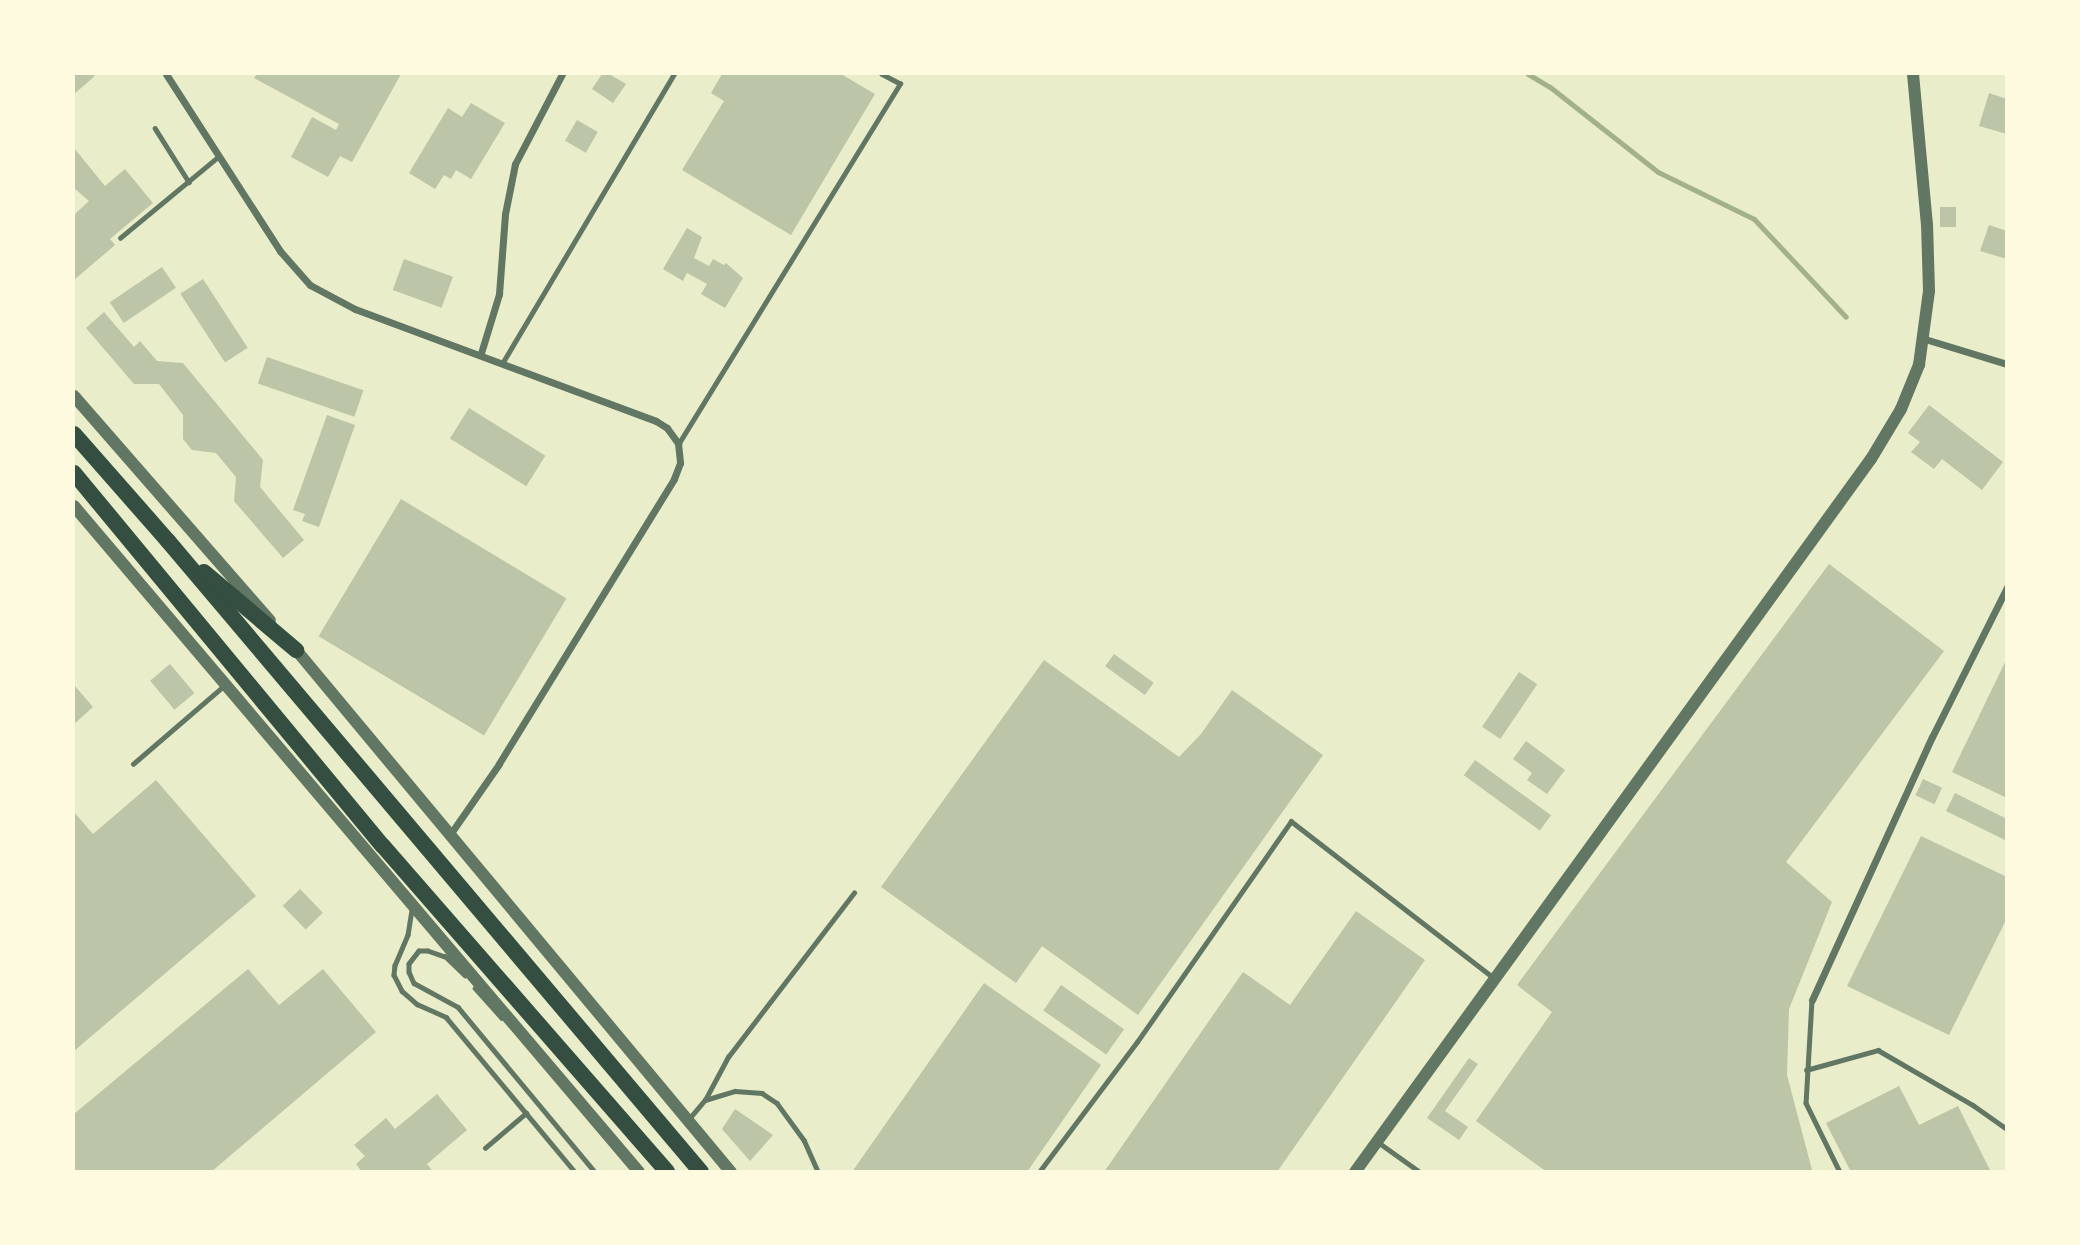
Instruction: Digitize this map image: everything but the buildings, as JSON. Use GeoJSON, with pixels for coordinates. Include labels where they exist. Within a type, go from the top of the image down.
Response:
{"type":"FeatureCollection","features":[{"type":"Feature","properties":{"kind":"highway"},"geometry":{"type":"LineString","coordinates":[[74,434],[168,541],[701,1171]]}},
{"type":"Feature","properties":{"kind":"highway"},"geometry":{"type":"LineString","coordinates":[[74,473],[383,846],[667,1171]]}},
{"type":"Feature","properties":{"kind":"highway"},"geometry":{"type":"LineString","coordinates":[[168,541],[296,650]]}},
{"type":"Feature","properties":{"kind":"street"},"geometry":{"type":"LineString","coordinates":[[166,74],[287,260],[310,285],[355,309],[481,353],[656,421],[667,428],[678,443],[680,463],[674,479],[499,764],[449,836]]}},
{"type":"Feature","properties":{"kind":"street"},"geometry":{"type":"LineString","coordinates":[[481,353],[499,294],[505,214],[515,164],[562,74]]}},
{"type":"Feature","properties":{"kind":"street"},"geometry":{"type":"LineString","coordinates":[[1355,1171],[1883,441],[1910,391],[1925,339],[1929,266],[1913,74]]}},
{"type":"Feature","properties":{"kind":"street"},"geometry":{"type":"LineString","coordinates":[[1925,339],[2007,363]]}},
{"type":"Feature","properties":{"kind":"street"},"geometry":{"type":"LineString","coordinates":[[74,396],[296,650],[731,1171]]}},
{"type":"Feature","properties":{"kind":"street"},"geometry":{"type":"LineString","coordinates":[[74,506],[639,1171]]}},
{"type":"Feature","properties":{"kind":"street"},"geometry":{"type":"LineString","coordinates":[[1812,1000],[1932,737],[2007,587]]}},
{"type":"Feature","properties":{"kind":"lane"},"geometry":{"type":"LineString","coordinates":[[503,362],[674,74]]}},
{"type":"Feature","properties":{"kind":"lane"},"geometry":{"type":"LineString","coordinates":[[678,443],[900,83],[881,74]]}},
{"type":"Feature","properties":{"kind":"lane"},"geometry":{"type":"LineString","coordinates":[[155,128],[188,181]]}},
{"type":"Feature","properties":{"kind":"lane"},"geometry":{"type":"LineString","coordinates":[[120,238],[219,156]]}},
{"type":"Feature","properties":{"kind":"lane"},"geometry":{"type":"LineString","coordinates":[[133,764],[226,685]]}},
{"type":"Feature","properties":{"kind":"lane"},"geometry":{"type":"LineString","coordinates":[[1039,1171],[1137,1042],[1290,821],[1495,979]]}},
{"type":"Feature","properties":{"kind":"lane"},"geometry":{"type":"LineString","coordinates":[[688,1121],[705,1100],[728,1058],[854,893]]}},
{"type":"Feature","properties":{"kind":"lane"},"geometry":{"type":"LineString","coordinates":[[412,902],[413,919],[395,965],[394,975],[402,990],[417,1004],[446,1017],[575,1171]]}},
{"type":"Feature","properties":{"kind":"lane"},"geometry":{"type":"LineString","coordinates":[[522,1034],[496,1015],[466,977],[445,957],[428,951],[419,951],[414,956],[409,972],[414,983],[458,1007],[595,1171]]}},
{"type":"Feature","properties":{"kind":"lane"},"geometry":{"type":"LineString","coordinates":[[1812,1000],[1806,1103],[1840,1171]]}},
{"type":"Feature","properties":{"kind":"lane"},"geometry":{"type":"LineString","coordinates":[[1806,1070],[1878,1051],[1973,1105],[2007,1129]]}},
{"type":"Feature","properties":{"kind":"lane"},"geometry":{"type":"LineString","coordinates":[[705,1100],[735,1091],[753,1091],[769,1097],[804,1140],[818,1171]]}},
{"type":"Feature","properties":{"kind":"lane"},"geometry":{"type":"LineString","coordinates":[[485,1148],[526,1113]]}},
{"type":"Feature","properties":{"kind":"lane"},"geometry":{"type":"LineString","coordinates":[[1377,1141],[1420,1171]]}},
{"type":"Feature","properties":{"kind":"waterway"},"geometry":{"type":"LineString","coordinates":[[1528,74],[1550,87],[1658,172],[1754,219],[1846,317]]}}]}
